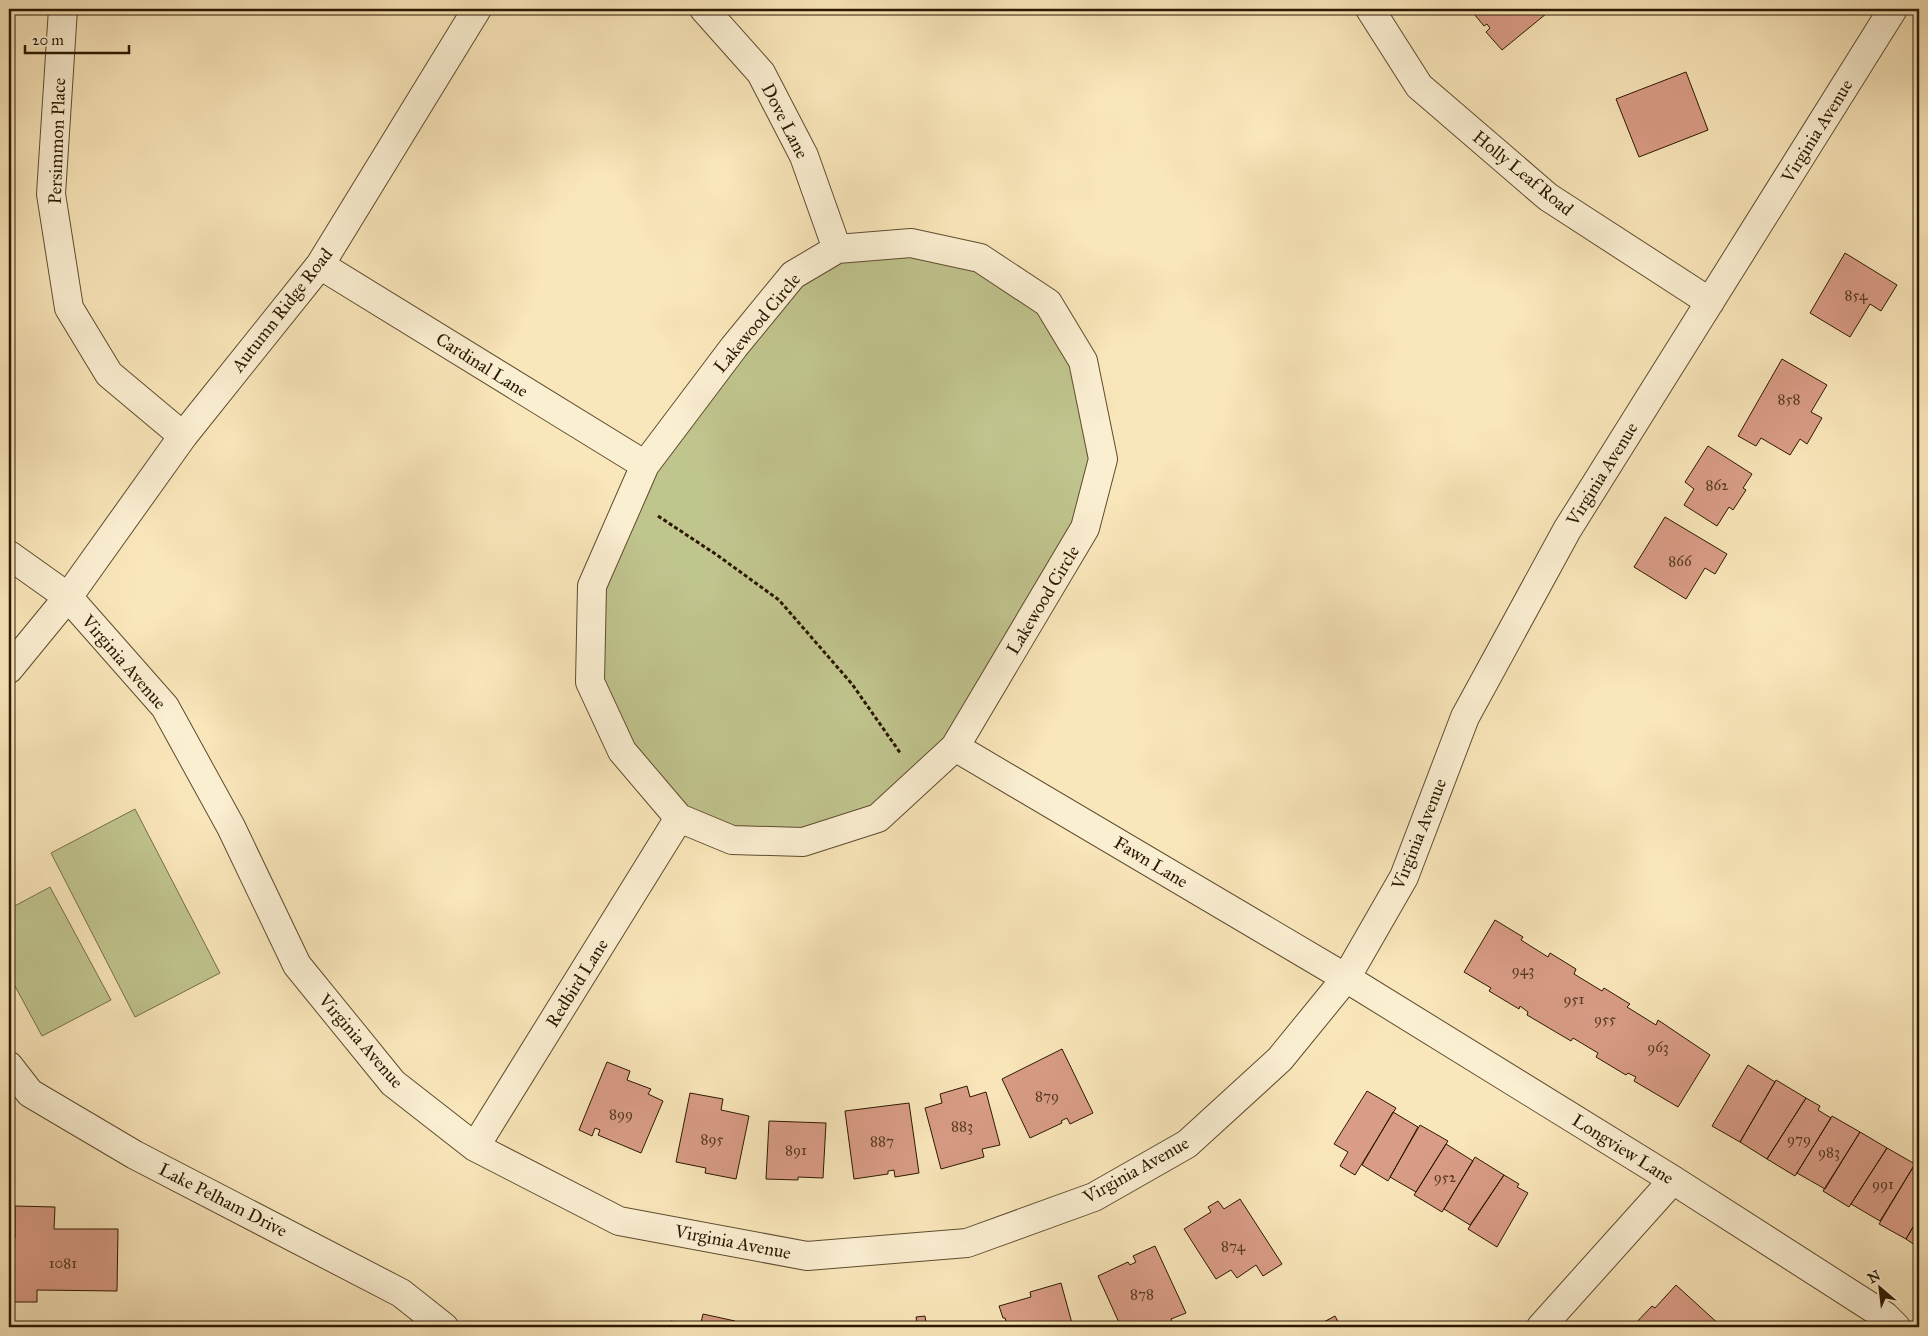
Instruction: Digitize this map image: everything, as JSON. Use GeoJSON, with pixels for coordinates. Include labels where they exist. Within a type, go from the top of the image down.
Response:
{"type":"FeatureCollection","features":[{"type":"Feature","properties":{"kind":"street","name":"Persimmon Place"},"geometry":{"type":"LineString","coordinates":[[63,9],[51,194],[69,308],[109,374],[183,436]]}},
{"type":"Feature","properties":{"kind":"street","name":"Autumn Ridge Road"},"geometry":{"type":"LineString","coordinates":[[68,598],[183,436],[320,265],[477,9]]}},
{"type":"Feature","properties":{"kind":"street","name":"Dove Lane"},"geometry":{"type":"LineString","coordinates":[[704,9],[761,73],[804,156],[837,249]]}},
{"type":"Feature","properties":{"kind":"street","name":"Holly Leaf Road"},"geometry":{"type":"LineString","coordinates":[[1370,9],[1419,86],[1426,93],[1548,197],[1710,302]]}},
{"type":"Feature","properties":{"kind":"street","name":"Virginia Avenue"},"geometry":{"type":"LineString","coordinates":[[9,555],[68,598],[165,707],[231,827],[297,965],[394,1083],[476,1147],[619,1221],[807,1256],[967,1243],[1094,1197],[1187,1144],[1280,1059],[1346,978],[1404,877],[1465,717],[1567,530],[1893,9]]}},
{"type":"Feature","properties":{"kind":"street","name":"Lakewood Circle"},"geometry":{"type":"LineString","coordinates":[[911,243],[980,258],[1048,303],[1083,361],[1103,459],[1085,528],[955,747],[878,818],[803,842],[732,840],[679,818],[622,752],[590,682],[592,586],[645,465],[734,347],[793,275],[837,249],[911,243]]}},
{"type":"Feature","properties":{"kind":"street","name":"Cardinal Lane"},"geometry":{"type":"LineString","coordinates":[[320,265],[645,465]]}},
{"type":"Feature","properties":{"kind":"street"},"geometry":{"type":"LineString","coordinates":[[9,668],[68,598]]}},
{"type":"Feature","properties":{"kind":"street","name":"Fawn Lane"},"geometry":{"type":"LineString","coordinates":[[955,747],[1346,978]]}},
{"type":"Feature","properties":{"kind":"street","name":"Redbird Lane"},"geometry":{"type":"LineString","coordinates":[[476,1147],[679,818]]}},
{"type":"Feature","properties":{"kind":"street","name":"Longview Lane"},"geometry":{"type":"LineString","coordinates":[[1346,978],[1673,1180],[1885,1316],[1896,1327]]}},
{"type":"Feature","properties":{"kind":"street","name":"Lake Pelham Drive"},"geometry":{"type":"LineString","coordinates":[[9,1066],[30,1094],[134,1154],[401,1293],[444,1327]]}},
{"type":"Feature","properties":{"kind":"street"},"geometry":{"type":"LineString","coordinates":[[1540,1327],[1673,1180]]}},
{"type":"Feature","properties":{"kind":"path"},"geometry":{"type":"LineString","coordinates":[[630,498],[717,555],[779,600],[852,684],[905,760],[930,771]]}},
{"type":"Feature","properties":{"kind":"green space"},"geometry":{"type":"Polygon","coordinates":[[[837,249],[956,252],[1048,303],[1103,459],[1085,528],[955,747],[878,818],[803,842],[679,818],[610,726],[591,641],[592,586],[645,465],[793,275],[837,249]]]}},
{"type":"Feature","properties":{"kind":"green space"},"geometry":{"type":"Polygon","coordinates":[[[135,809],[220,973],[135,1017],[51,853],[135,809]]]}},
{"type":"Feature","properties":{"kind":"green space"},"geometry":{"type":"Polygon","coordinates":[[[50,887],[111,1000],[42,1036],[9,975],[9,909],[50,887]]]}},
{"type":"Feature","properties":{"kind":"building"},"geometry":{"type":"Polygon","coordinates":[[[1470,9],[1552,9],[1502,50],[1486,32],[1490,28],[1487,24],[1484,26],[1470,9]]]}},
{"type":"Feature","properties":{"kind":"building"},"geometry":{"type":"Polygon","coordinates":[[[1686,72],[1708,130],[1639,157],[1616,99],[1686,72]]]}},
{"type":"Feature","properties":{"kind":"building"},"geometry":{"type":"Polygon","coordinates":[[[1845,253],[1897,285],[1881,311],[1870,304],[1850,337],[1810,313],[1845,253]]]}},
{"type":"Feature","properties":{"kind":"building"},"geometry":{"type":"Polygon","coordinates":[[[1782,359],[1827,385],[1811,412],[1822,418],[1807,444],[1800,439],[1790,455],[1761,438],[1756,446],[1738,436],[1782,359]]]}},
{"type":"Feature","properties":{"kind":"building"},"geometry":{"type":"Polygon","coordinates":[[[1708,446],[1752,474],[1743,488],[1746,490],[1733,510],[1729,507],[1717,526],[1684,505],[1694,489],[1685,482],[1708,446]]]}},
{"type":"Feature","properties":{"kind":"building"},"geometry":{"type":"Polygon","coordinates":[[[1665,517],[1727,554],[1715,574],[1705,568],[1686,599],[1634,567],[1665,517]]]}},
{"type":"Feature","properties":{"kind":"building"},"geometry":{"type":"Polygon","coordinates":[[[1495,920],[1523,937],[1521,940],[1548,957],[1550,953],[1576,969],[1574,974],[1602,991],[1604,988],[1630,1004],[1627,1007],[1656,1025],[1658,1020],[1710,1055],[1678,1107],[1634,1081],[1636,1077],[1628,1073],[1626,1075],[1596,1057],[1598,1053],[1573,1038],[1571,1041],[1527,1015],[1528,1012],[1520,1006],[1519,1009],[1489,991],[1491,988],[1464,972],[1495,920]]]}},
{"type":"Feature","properties":{"kind":"building"},"geometry":{"type":"Polygon","coordinates":[[[1062,1049],[1093,1113],[1070,1124],[1067,1118],[1061,1121],[1062,1123],[1030,1138],[1002,1079],[1062,1049]]]}},
{"type":"Feature","properties":{"kind":"building"},"geometry":{"type":"Polygon","coordinates":[[[607,1062],[630,1071],[627,1080],[651,1089],[648,1094],[663,1101],[641,1153],[598,1135],[600,1130],[595,1128],[592,1136],[579,1130],[607,1062]]]}},
{"type":"Feature","properties":{"kind":"building"},"geometry":{"type":"Polygon","coordinates":[[[1748,1065],[1775,1082],[1740,1142],[1712,1126],[1748,1065]]]}},
{"type":"Feature","properties":{"kind":"building"},"geometry":{"type":"Polygon","coordinates":[[[1776,1080],[1806,1098],[1767,1159],[1740,1142],[1776,1080]]]}},
{"type":"Feature","properties":{"kind":"building"},"geometry":{"type":"Polygon","coordinates":[[[967,1086],[970,1097],[986,1092],[1000,1145],[982,1149],[984,1157],[941,1169],[925,1108],[942,1103],[940,1094],[967,1086]]]}},
{"type":"Feature","properties":{"kind":"building"},"geometry":{"type":"Polygon","coordinates":[[[1367,1091],[1396,1108],[1355,1175],[1340,1166],[1348,1152],[1334,1144],[1367,1091]]]}},
{"type":"Feature","properties":{"kind":"building"},"geometry":{"type":"Polygon","coordinates":[[[690,1093],[723,1099],[721,1110],[749,1116],[736,1179],[705,1173],[706,1168],[676,1162],[690,1093]]]}},
{"type":"Feature","properties":{"kind":"building"},"geometry":{"type":"Polygon","coordinates":[[[1806,1098],[1820,1106],[1818,1110],[1831,1118],[1795,1176],[1767,1159],[1806,1098]]]}},
{"type":"Feature","properties":{"kind":"building"},"geometry":{"type":"Polygon","coordinates":[[[909,1103],[919,1173],[895,1177],[894,1170],[888,1171],[888,1174],[854,1179],[845,1111],[909,1103]]]}},
{"type":"Feature","properties":{"kind":"building"},"geometry":{"type":"Polygon","coordinates":[[[1393,1112],[1418,1127],[1388,1181],[1362,1165],[1393,1112]]]}},
{"type":"Feature","properties":{"kind":"building"},"geometry":{"type":"Polygon","coordinates":[[[1832,1116],[1860,1132],[1825,1189],[1797,1173],[1832,1116]]]}},
{"type":"Feature","properties":{"kind":"building"},"geometry":{"type":"Polygon","coordinates":[[[769,1121],[826,1123],[823,1178],[798,1177],[798,1180],[766,1179],[769,1121]]]}},
{"type":"Feature","properties":{"kind":"building"},"geometry":{"type":"Polygon","coordinates":[[[1420,1125],[1448,1141],[1416,1192],[1390,1177],[1420,1125]]]}},
{"type":"Feature","properties":{"kind":"building"},"geometry":{"type":"Polygon","coordinates":[[[1860,1132],[1887,1148],[1849,1207],[1823,1191],[1860,1132]]]}},
{"type":"Feature","properties":{"kind":"building"},"geometry":{"type":"Polygon","coordinates":[[[1446,1144],[1473,1161],[1442,1212],[1414,1195],[1446,1144]]]}},
{"type":"Feature","properties":{"kind":"building"},"geometry":{"type":"Polygon","coordinates":[[[1887,1148],[1915,1164],[1880,1221],[1851,1204],[1887,1148]]]}},
{"type":"Feature","properties":{"kind":"building"},"geometry":{"type":"Polygon","coordinates":[[[1475,1157],[1504,1175],[1470,1225],[1444,1209],[1475,1157]]]}},
{"type":"Feature","properties":{"kind":"building"},"geometry":{"type":"Polygon","coordinates":[[[1915,1164],[1919,1166],[1919,1217],[1906,1239],[1879,1224],[1915,1164]]]}},
{"type":"Feature","properties":{"kind":"building"},"geometry":{"type":"Polygon","coordinates":[[[1504,1175],[1519,1184],[1517,1187],[1528,1193],[1497,1247],[1468,1229],[1504,1175]]]}},
{"type":"Feature","properties":{"kind":"building"},"geometry":{"type":"Polygon","coordinates":[[[1240,1199],[1282,1264],[1263,1276],[1256,1265],[1237,1278],[1231,1270],[1216,1279],[1184,1229],[1211,1212],[1208,1207],[1218,1201],[1224,1209],[1240,1199]]]}},
{"type":"Feature","properties":{"kind":"building"},"geometry":{"type":"Polygon","coordinates":[[[15,1206],[55,1207],[54,1229],[118,1229],[117,1291],[37,1290],[37,1302],[12,1302],[12,1288],[9,1288],[9,1238],[15,1238],[15,1206]]]}},
{"type":"Feature","properties":{"kind":"building"},"geometry":{"type":"Polygon","coordinates":[[[1919,1217],[1919,1248],[1906,1239],[1919,1217]]]}},
{"type":"Feature","properties":{"kind":"building"},"geometry":{"type":"Polygon","coordinates":[[[1155,1246],[1186,1313],[1171,1319],[1174,1327],[1121,1327],[1098,1276],[1128,1262],[1130,1265],[1136,1262],[1133,1256],[1155,1246]]]}},
{"type":"Feature","properties":{"kind":"building"},"geometry":{"type":"Polygon","coordinates":[[[1061,1283],[1073,1327],[1008,1327],[999,1306],[1031,1297],[1030,1292],[1061,1283]]]}},
{"type":"Feature","properties":{"kind":"building"},"geometry":{"type":"Polygon","coordinates":[[[1676,1285],[1722,1327],[1632,1327],[1652,1306],[1655,1308],[1676,1285]]]}},
{"type":"Feature","properties":{"kind":"building"},"geometry":{"type":"Polygon","coordinates":[[[703,1314],[735,1321],[734,1327],[700,1327],[703,1314]]]}},
{"type":"Feature","properties":{"kind":"building"},"geometry":{"type":"Polygon","coordinates":[[[925,1316],[926,1323],[940,1322],[941,1327],[883,1327],[917,1323],[916,1317],[925,1316]]]}},
{"type":"Feature","properties":{"kind":"building"},"geometry":{"type":"Polygon","coordinates":[[[1335,1316],[1341,1327],[1319,1327],[1318,1325],[1335,1316]]]}},
{"type":"Feature","properties":{"kind":"building"},"geometry":{"type":"Polygon","coordinates":[[[671,1321],[700,1327],[669,1327],[671,1321]]]}}]}
